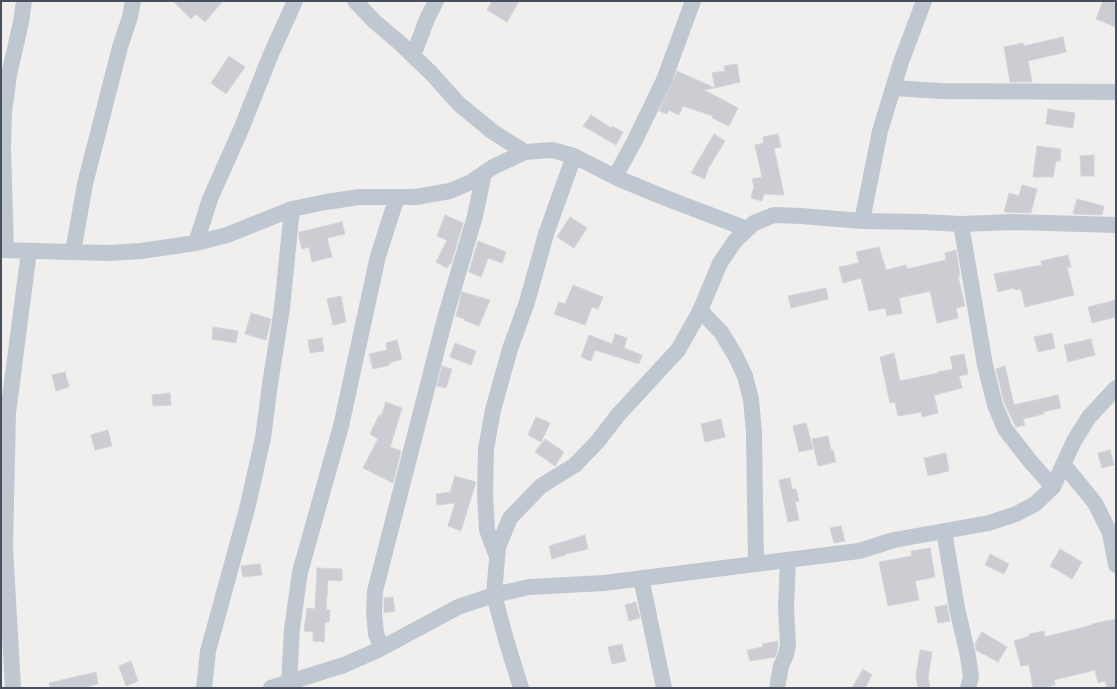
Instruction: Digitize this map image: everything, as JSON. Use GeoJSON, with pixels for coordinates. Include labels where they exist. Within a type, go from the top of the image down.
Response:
{"type":"FeatureCollection","features":[{"type":"Feature","properties":{"kind":"street"},"geometry":{"type":"LineString","coordinates":[[24,1],[21,22],[9,75],[4,113],[4,250],[109,253],[141,251],[196,243],[227,235],[292,210],[359,196],[416,197],[450,191],[471,182],[493,167],[525,152],[552,150],[574,156],[615,177],[747,229]]}},
{"type":"Feature","properties":{"kind":"street"},"geometry":{"type":"LineString","coordinates":[[73,252],[85,184],[133,1]]}},
{"type":"Feature","properties":{"kind":"street"},"geometry":{"type":"LineString","coordinates":[[196,243],[210,199],[295,1]]}},
{"type":"Feature","properties":{"kind":"street"},"geometry":{"type":"LineString","coordinates":[[354,1],[431,73],[458,104],[493,132],[525,152]]}},
{"type":"Feature","properties":{"kind":"street"},"geometry":{"type":"LineString","coordinates":[[413,56],[427,19],[436,1]]}},
{"type":"Feature","properties":{"kind":"street"},"geometry":{"type":"LineString","coordinates":[[615,177],[664,80],[693,1]]}},
{"type":"Feature","properties":{"kind":"street"},"geometry":{"type":"LineString","coordinates":[[862,221],[880,131],[893,88],[924,1]]}},
{"type":"Feature","properties":{"kind":"street"},"geometry":{"type":"LineString","coordinates":[[893,88],[941,91],[1116,92]]}},
{"type":"Feature","properties":{"kind":"street"},"geometry":{"type":"LineString","coordinates":[[497,557],[488,530],[485,495],[486,449],[493,410],[510,349],[527,302],[546,234],[574,156]]}},
{"type":"Feature","properties":{"kind":"street"},"geometry":{"type":"LineString","coordinates":[[382,648],[376,634],[374,612],[375,591],[445,318],[475,216],[484,173]]}},
{"type":"Feature","properties":{"kind":"street"},"geometry":{"type":"LineString","coordinates":[[289,683],[292,629],[300,572],[341,426],[378,256],[397,197]]}},
{"type":"Feature","properties":{"kind":"street"},"geometry":{"type":"LineString","coordinates":[[204,688],[208,651],[247,509],[264,438],[270,384],[282,308],[292,210]]}},
{"type":"Feature","properties":{"kind":"street"},"geometry":{"type":"LineString","coordinates":[[521,688],[494,595],[498,547],[510,518],[540,486],[575,465],[598,441],[618,415],[678,350],[700,310],[720,263],[735,241],[754,223],[774,215],[862,221],[961,224],[1014,222],[1116,224]]}},
{"type":"Feature","properties":{"kind":"street"},"geometry":{"type":"LineString","coordinates":[[961,224],[985,365],[996,405],[1005,429],[1053,487]]}},
{"type":"Feature","properties":{"kind":"street"},"geometry":{"type":"LineString","coordinates":[[13,688],[5,547],[8,413],[29,250]]}},
{"type":"Feature","properties":{"kind":"street"},"geometry":{"type":"LineString","coordinates":[[700,310],[721,332],[735,355],[745,376],[751,399],[754,433],[756,564]]}},
{"type":"Feature","properties":{"kind":"street"},"geometry":{"type":"LineString","coordinates":[[271,688],[289,683],[308,683],[382,648],[458,606],[494,595],[529,587],[641,578],[859,551],[894,540],[989,522],[1016,514],[1035,504],[1053,487],[1074,441],[1089,417],[1116,388]]}},
{"type":"Feature","properties":{"kind":"street"},"geometry":{"type":"LineString","coordinates":[[1064,465],[1095,503],[1110,533],[1116,565]]}},
{"type":"Feature","properties":{"kind":"street"},"geometry":{"type":"LineString","coordinates":[[944,531],[957,608],[969,663],[971,677],[968,688]]}},
{"type":"Feature","properties":{"kind":"street"},"geometry":{"type":"LineString","coordinates":[[776,688],[788,645],[786,607],[788,560]]}},
{"type":"Feature","properties":{"kind":"street"},"geometry":{"type":"LineString","coordinates":[[641,578],[664,688]]}},
{"type":"Feature","properties":{"kind":"building"},"geometry":{"type":"Polygon","coordinates":[[[173,1],[223,1],[205,22],[196,14],[191,19],[173,1]]]}},
{"type":"Feature","properties":{"kind":"building"},"geometry":{"type":"Polygon","coordinates":[[[492,1],[519,1],[507,22],[487,10],[492,1]]]}},
{"type":"Feature","properties":{"kind":"building"},"geometry":{"type":"Polygon","coordinates":[[[1103,1],[1116,1],[1116,27],[1096,19],[1103,1]]]}},
{"type":"Feature","properties":{"kind":"building"},"geometry":{"type":"Polygon","coordinates":[[[1063,37],[1066,52],[1028,61],[1032,82],[1010,82],[1004,47],[1023,43],[1024,46],[1063,37]]]}},
{"type":"Feature","properties":{"kind":"building"},"geometry":{"type":"Polygon","coordinates":[[[229,56],[245,67],[226,94],[211,83],[229,56]]]}},
{"type":"Feature","properties":{"kind":"building"},"geometry":{"type":"Polygon","coordinates":[[[737,64],[740,82],[715,88],[712,73],[725,71],[724,66],[737,64]]]}},
{"type":"Feature","properties":{"kind":"building"},"geometry":{"type":"Polygon","coordinates":[[[677,71],[715,88],[704,90],[738,108],[729,126],[712,118],[713,116],[683,106],[679,115],[669,110],[667,114],[659,111],[677,71]]]}},
{"type":"Feature","properties":{"kind":"building"},"geometry":{"type":"Polygon","coordinates":[[[1048,109],[1075,113],[1073,128],[1046,124],[1048,109]]]}},
{"type":"Feature","properties":{"kind":"building"},"geometry":{"type":"Polygon","coordinates":[[[591,115],[611,128],[612,126],[623,132],[616,145],[583,126],[591,115]]]}},
{"type":"Feature","properties":{"kind":"building"},"geometry":{"type":"Polygon","coordinates":[[[714,134],[725,141],[708,169],[705,179],[691,173],[714,134]]]}},
{"type":"Feature","properties":{"kind":"building"},"geometry":{"type":"Polygon","coordinates":[[[778,134],[781,147],[774,148],[784,195],[764,194],[762,201],[751,198],[754,187],[752,179],[762,177],[755,145],[764,143],[763,137],[778,134]]]}},
{"type":"Feature","properties":{"kind":"building"},"geometry":{"type":"Polygon","coordinates":[[[1037,146],[1061,149],[1060,161],[1056,161],[1053,177],[1033,177],[1037,146]]]}},
{"type":"Feature","properties":{"kind":"building"},"geometry":{"type":"Polygon","coordinates":[[[1094,155],[1094,176],[1081,176],[1080,156],[1094,155]]]}},
{"type":"Feature","properties":{"kind":"building"},"geometry":{"type":"Polygon","coordinates":[[[1022,185],[1037,189],[1031,213],[1004,212],[1009,193],[1019,196],[1022,185]]]}},
{"type":"Feature","properties":{"kind":"building"},"geometry":{"type":"Polygon","coordinates":[[[1077,199],[1104,206],[1102,215],[1073,214],[1077,199]]]}},
{"type":"Feature","properties":{"kind":"building"},"geometry":{"type":"Polygon","coordinates":[[[445,215],[463,223],[451,264],[449,264],[447,268],[436,262],[447,240],[437,236],[445,215]]]}},
{"type":"Feature","properties":{"kind":"building"},"geometry":{"type":"Polygon","coordinates":[[[570,217],[587,228],[574,248],[557,237],[570,217]]]}},
{"type":"Feature","properties":{"kind":"building"},"geometry":{"type":"Polygon","coordinates":[[[342,222],[345,234],[327,238],[332,257],[312,262],[309,247],[302,249],[299,232],[342,222]]]}},
{"type":"Feature","properties":{"kind":"building"},"geometry":{"type":"Polygon","coordinates":[[[478,241],[506,252],[502,263],[488,258],[481,277],[469,272],[478,241]]]}},
{"type":"Feature","properties":{"kind":"building"},"geometry":{"type":"Polygon","coordinates":[[[879,247],[886,270],[906,265],[907,269],[946,260],[945,253],[956,250],[960,276],[958,276],[965,306],[956,308],[958,318],[937,323],[930,291],[899,298],[902,313],[887,316],[885,308],[869,311],[861,278],[843,283],[839,267],[859,263],[856,252],[879,247]]]}},
{"type":"Feature","properties":{"kind":"building"},"geometry":{"type":"Polygon","coordinates":[[[1068,255],[1071,267],[1067,267],[1074,295],[1025,307],[1021,289],[1015,290],[1014,288],[998,292],[994,274],[1042,265],[1041,261],[1068,255]]]}},
{"type":"Feature","properties":{"kind":"building"},"geometry":{"type":"Polygon","coordinates":[[[573,285],[603,297],[598,309],[592,307],[585,325],[554,314],[559,302],[565,304],[573,285]]]}},
{"type":"Feature","properties":{"kind":"building"},"geometry":{"type":"Polygon","coordinates":[[[826,288],[828,299],[791,308],[788,296],[826,288]]]}},
{"type":"Feature","properties":{"kind":"building"},"geometry":{"type":"Polygon","coordinates":[[[462,292],[490,300],[479,326],[456,316],[462,292]]]}},
{"type":"Feature","properties":{"kind":"building"},"geometry":{"type":"Polygon","coordinates":[[[341,296],[346,322],[333,325],[327,299],[341,296]]]}},
{"type":"Feature","properties":{"kind":"building"},"geometry":{"type":"Polygon","coordinates":[[[1116,300],[1116,317],[1092,323],[1088,307],[1116,300]]]}},
{"type":"Feature","properties":{"kind":"building"},"geometry":{"type":"Polygon","coordinates":[[[251,313],[271,319],[266,340],[245,334],[251,313]]]}},
{"type":"Feature","properties":{"kind":"building"},"geometry":{"type":"Polygon","coordinates":[[[213,327],[238,331],[236,343],[212,339],[213,327]]]}},
{"type":"Feature","properties":{"kind":"building"},"geometry":{"type":"Polygon","coordinates":[[[1052,333],[1055,348],[1038,352],[1034,337],[1052,333]]]}},
{"type":"Feature","properties":{"kind":"building"},"geometry":{"type":"Polygon","coordinates":[[[615,334],[627,338],[624,348],[642,355],[639,364],[595,350],[591,361],[581,357],[589,335],[612,344],[615,334]]]}},
{"type":"Feature","properties":{"kind":"building"},"geometry":{"type":"Polygon","coordinates":[[[322,338],[324,351],[310,353],[308,340],[322,338]]]}},
{"type":"Feature","properties":{"kind":"building"},"geometry":{"type":"Polygon","coordinates":[[[1091,339],[1095,355],[1068,362],[1064,345],[1091,339]]]}},
{"type":"Feature","properties":{"kind":"building"},"geometry":{"type":"Polygon","coordinates":[[[397,340],[402,359],[389,363],[390,365],[373,369],[369,354],[387,350],[386,343],[397,340]]]}},
{"type":"Feature","properties":{"kind":"building"},"geometry":{"type":"Polygon","coordinates":[[[455,343],[476,351],[471,365],[450,357],[455,343]]]}},
{"type":"Feature","properties":{"kind":"building"},"geometry":{"type":"Polygon","coordinates":[[[894,353],[900,381],[953,369],[950,357],[964,354],[968,374],[959,376],[962,388],[934,395],[938,413],[922,417],[921,412],[898,416],[895,402],[890,403],[880,357],[894,353]]]}},
{"type":"Feature","properties":{"kind":"building"},"geometry":{"type":"Polygon","coordinates":[[[442,366],[452,369],[446,388],[437,386],[442,366]]]}},
{"type":"Feature","properties":{"kind":"building"},"geometry":{"type":"Polygon","coordinates":[[[1005,366],[1014,405],[1058,395],[1061,408],[1023,419],[1025,425],[1016,427],[1004,402],[996,369],[1005,366]]]}},
{"type":"Feature","properties":{"kind":"building"},"geometry":{"type":"Polygon","coordinates":[[[65,372],[69,387],[56,391],[52,375],[65,372]]]}},
{"type":"Feature","properties":{"kind":"building"},"geometry":{"type":"Polygon","coordinates":[[[170,393],[171,405],[153,406],[152,395],[170,393]]]}},
{"type":"Feature","properties":{"kind":"building"},"geometry":{"type":"Polygon","coordinates":[[[386,402],[402,408],[390,447],[401,451],[393,483],[363,468],[378,439],[370,434],[379,415],[381,416],[386,402]]]}},
{"type":"Feature","properties":{"kind":"building"},"geometry":{"type":"Polygon","coordinates":[[[536,417],[550,423],[541,442],[528,435],[536,417]]]}},
{"type":"Feature","properties":{"kind":"building"},"geometry":{"type":"Polygon","coordinates":[[[721,419],[725,437],[705,442],[701,424],[721,419]]]}},
{"type":"Feature","properties":{"kind":"building"},"geometry":{"type":"Polygon","coordinates":[[[806,423],[813,449],[799,452],[793,426],[806,423]]]}},
{"type":"Feature","properties":{"kind":"building"},"geometry":{"type":"Polygon","coordinates":[[[108,430],[112,446],[95,450],[91,435],[108,430]]]}},
{"type":"Feature","properties":{"kind":"building"},"geometry":{"type":"Polygon","coordinates":[[[828,436],[831,450],[833,450],[836,462],[818,466],[812,439],[828,436]]]}},
{"type":"Feature","properties":{"kind":"building"},"geometry":{"type":"Polygon","coordinates":[[[545,439],[564,452],[555,466],[535,452],[545,439]]]}},
{"type":"Feature","properties":{"kind":"building"},"geometry":{"type":"Polygon","coordinates":[[[1110,450],[1114,465],[1102,468],[1098,453],[1110,450]]]}},
{"type":"Feature","properties":{"kind":"building"},"geometry":{"type":"Polygon","coordinates":[[[946,453],[949,471],[928,476],[924,458],[946,453]]]}},
{"type":"Feature","properties":{"kind":"building"},"geometry":{"type":"Polygon","coordinates":[[[455,476],[476,482],[461,531],[448,526],[455,503],[437,505],[436,494],[450,492],[455,476]]]}},
{"type":"Feature","properties":{"kind":"building"},"geometry":{"type":"Polygon","coordinates":[[[790,478],[792,489],[796,489],[799,501],[795,502],[799,520],[788,522],[779,480],[790,478]]]}},
{"type":"Feature","properties":{"kind":"building"},"geometry":{"type":"Polygon","coordinates":[[[841,526],[845,541],[834,543],[830,528],[841,526]]]}},
{"type":"Feature","properties":{"kind":"building"},"geometry":{"type":"Polygon","coordinates":[[[585,535],[588,549],[552,559],[549,546],[585,535]]]}},
{"type":"Feature","properties":{"kind":"building"},"geometry":{"type":"Polygon","coordinates":[[[930,548],[935,577],[915,581],[919,600],[888,606],[879,562],[912,556],[911,551],[930,548]]]}},
{"type":"Feature","properties":{"kind":"building"},"geometry":{"type":"Polygon","coordinates":[[[1060,549],[1082,562],[1072,579],[1050,566],[1060,549]]]}},
{"type":"Feature","properties":{"kind":"building"},"geometry":{"type":"Polygon","coordinates":[[[990,554],[1009,564],[1004,574],[985,565],[990,554]]]}},
{"type":"Feature","properties":{"kind":"building"},"geometry":{"type":"Polygon","coordinates":[[[260,564],[262,575],[243,577],[241,566],[260,564]]]}},
{"type":"Feature","properties":{"kind":"building"},"geometry":{"type":"Polygon","coordinates":[[[317,568],[342,569],[342,581],[328,580],[326,610],[330,610],[329,622],[325,622],[324,642],[313,641],[313,632],[304,631],[307,608],[315,609],[317,568]]]}},
{"type":"Feature","properties":{"kind":"building"},"geometry":{"type":"Polygon","coordinates":[[[393,597],[395,611],[384,613],[384,598],[393,597]]]}},
{"type":"Feature","properties":{"kind":"building"},"geometry":{"type":"Polygon","coordinates":[[[636,602],[640,618],[629,621],[625,605],[636,602]]]}},
{"type":"Feature","properties":{"kind":"building"},"geometry":{"type":"Polygon","coordinates":[[[947,605],[950,621],[938,623],[935,607],[947,605]]]}},
{"type":"Feature","properties":{"kind":"building"},"geometry":{"type":"Polygon","coordinates":[[[1116,619],[1116,688],[1107,688],[1105,681],[1098,683],[1095,670],[1054,680],[1055,685],[1033,688],[1029,665],[1021,666],[1014,641],[1030,636],[1029,634],[1044,631],[1045,637],[1116,619]]]}},
{"type":"Feature","properties":{"kind":"building"},"geometry":{"type":"Polygon","coordinates":[[[982,632],[1007,647],[998,662],[976,650],[975,644],[982,632]]]}},
{"type":"Feature","properties":{"kind":"building"},"geometry":{"type":"Polygon","coordinates":[[[778,641],[775,657],[750,661],[747,650],[763,647],[762,644],[778,641]]]}},
{"type":"Feature","properties":{"kind":"building"},"geometry":{"type":"Polygon","coordinates":[[[622,644],[626,661],[612,664],[608,647],[622,644]]]}},
{"type":"Feature","properties":{"kind":"building"},"geometry":{"type":"Polygon","coordinates":[[[920,650],[932,652],[928,678],[930,688],[918,688],[916,676],[920,650]]]}},
{"type":"Feature","properties":{"kind":"building"},"geometry":{"type":"Polygon","coordinates":[[[131,661],[138,681],[126,686],[119,666],[131,661]]]}},
{"type":"Feature","properties":{"kind":"building"},"geometry":{"type":"Polygon","coordinates":[[[863,669],[872,675],[865,688],[852,688],[863,669]]]}},
{"type":"Feature","properties":{"kind":"building"},"geometry":{"type":"Polygon","coordinates":[[[96,672],[98,684],[81,688],[50,688],[49,683],[96,672]]]}}]}
